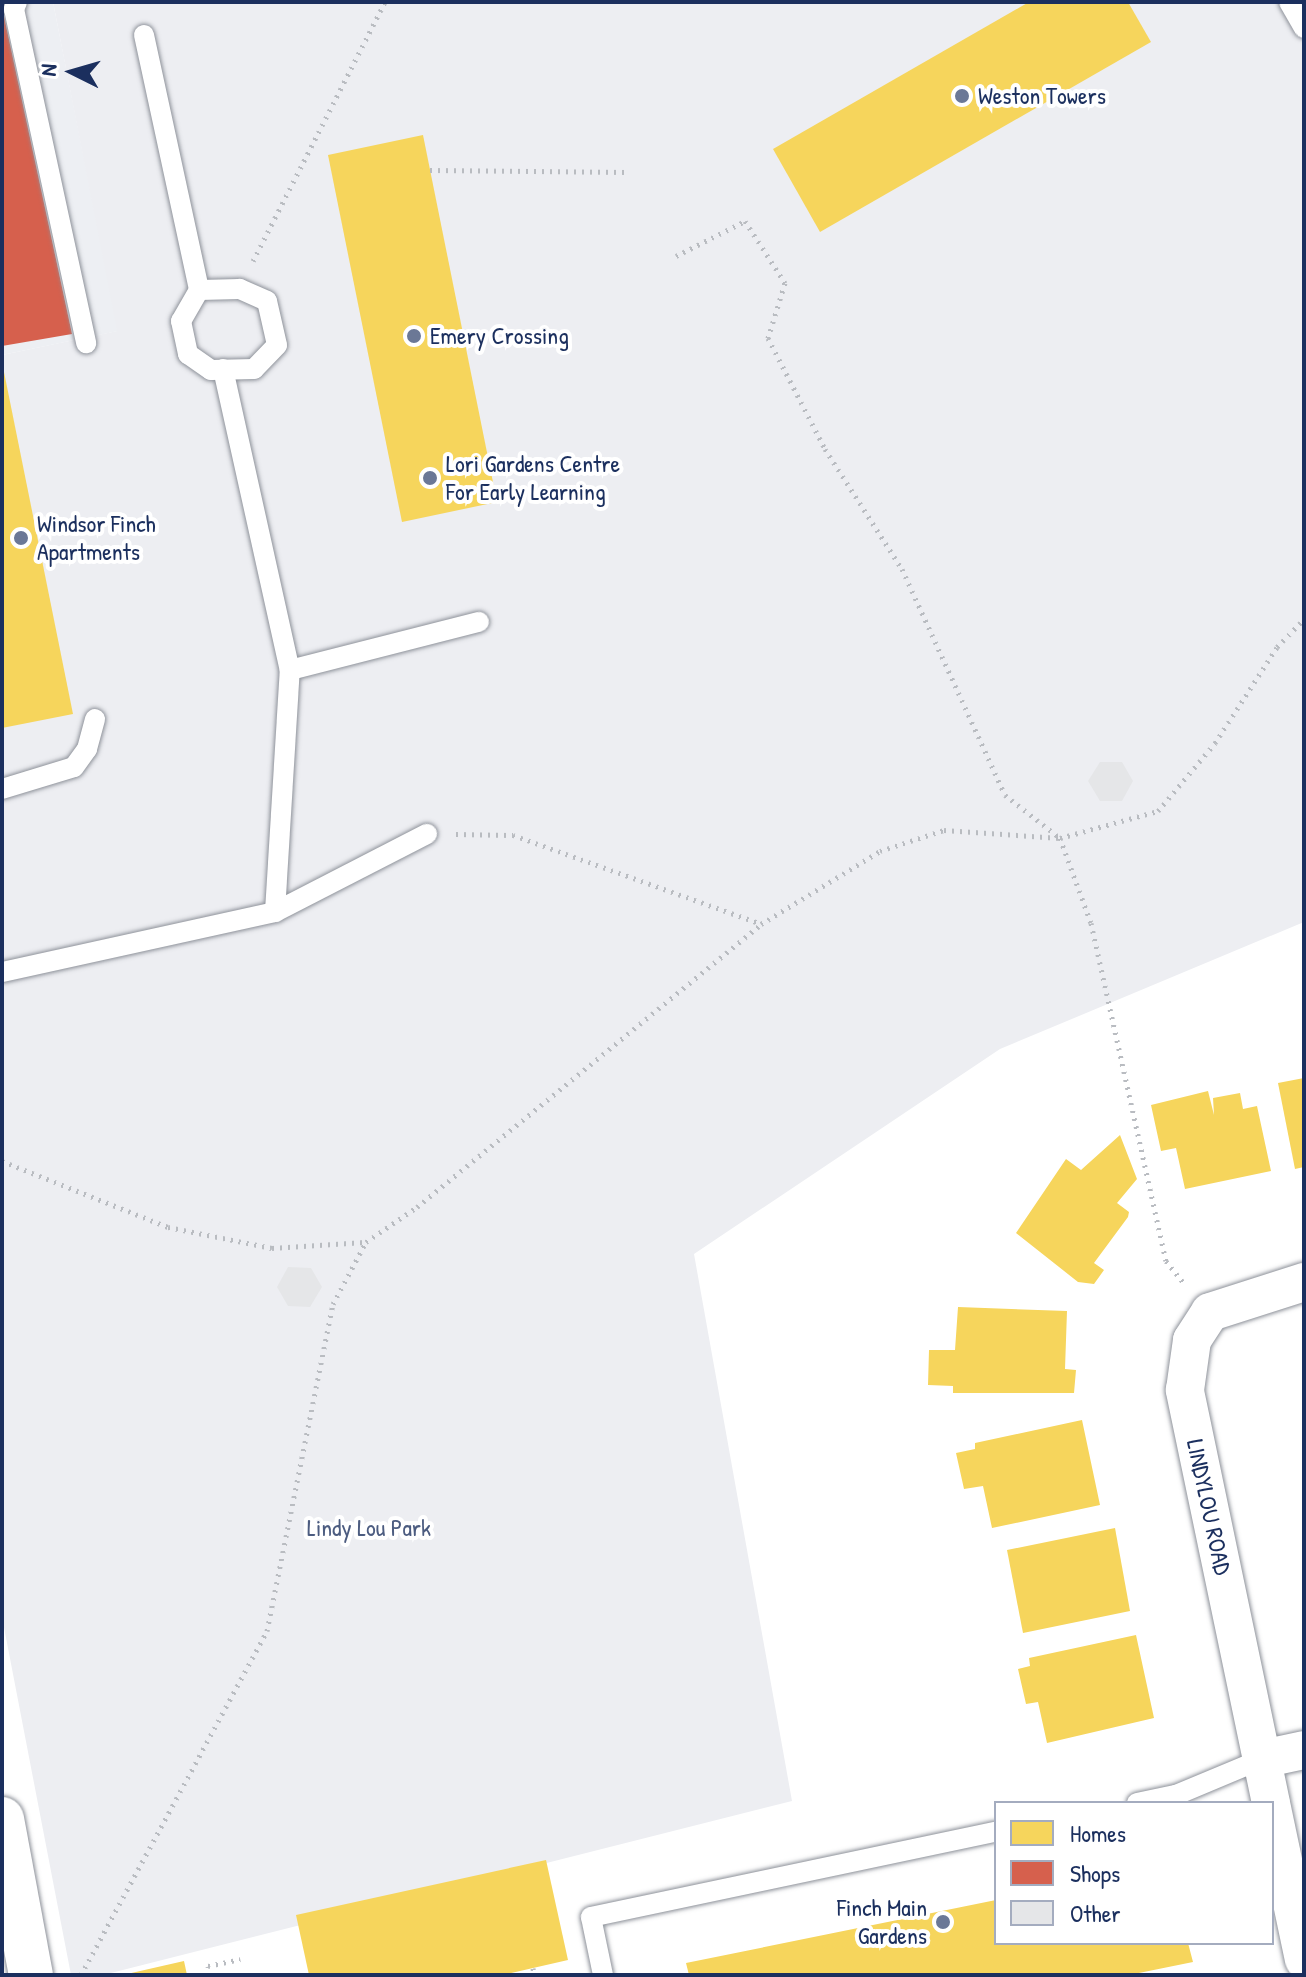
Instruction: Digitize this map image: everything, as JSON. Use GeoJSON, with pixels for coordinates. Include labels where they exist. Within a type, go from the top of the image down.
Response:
{"type":"FeatureCollection","features":[{"type":"Feature","properties":{"kind":"main road"},"geometry":{"type":"LineString","coordinates":[[2,1819],[31,1975]]}},
{"type":"Feature","properties":{"kind":"street"},"geometry":{"type":"LineString","coordinates":[[1210,1312],[1304,1282]]}},
{"type":"Feature","properties":{"kind":"street","name":"LINDYLOU ROAD"},"geometry":{"type":"LineString","coordinates":[[1210,1312],[1192,1340],[1185,1390],[1271,1801]]}},
{"type":"Feature","properties":{"kind":"street"},"geometry":{"type":"LineString","coordinates":[[1262,1759],[1304,1750]]}},
{"type":"Feature","properties":{"kind":"street","name":"LINDYLOU ROAD"},"geometry":{"type":"LineString","coordinates":[[1274,1816],[1304,1960]]}},
{"type":"Feature","properties":{"kind":"lane"},"geometry":{"type":"LineString","coordinates":[[17,2],[14,9],[86,343]]}},
{"type":"Feature","properties":{"kind":"lane"},"geometry":{"type":"LineString","coordinates":[[1289,2],[1304,28]]}},
{"type":"Feature","properties":{"kind":"lane"},"geometry":{"type":"LineString","coordinates":[[144,35],[199,290],[181,321],[188,354],[211,370],[254,369],[277,345],[267,301],[240,289],[199,290]]}},
{"type":"Feature","properties":{"kind":"lane"},"geometry":{"type":"LineString","coordinates":[[223,369],[290,670],[275,912]]}},
{"type":"Feature","properties":{"kind":"lane"},"geometry":{"type":"LineString","coordinates":[[290,670],[479,622]]}},
{"type":"Feature","properties":{"kind":"lane"},"geometry":{"type":"LineString","coordinates":[[2,789],[74,767],[87,749],[95,719]]}},
{"type":"Feature","properties":{"kind":"lane"},"geometry":{"type":"LineString","coordinates":[[2,972],[275,912],[427,834]]}},
{"type":"Feature","properties":{"kind":"lane"},"geometry":{"type":"LineString","coordinates":[[1147,1801],[1176,1795],[1262,1759]]}},
{"type":"Feature","properties":{"kind":"lane"},"geometry":{"type":"LineString","coordinates":[[603,1975],[591,1917],[994,1832]]}},
{"type":"Feature","properties":{"kind":"path"},"geometry":{"type":"LineString","coordinates":[[240,289],[385,2]]}},
{"type":"Feature","properties":{"kind":"path"},"geometry":{"type":"LineString","coordinates":[[430,170],[627,172]]}},
{"type":"Feature","properties":{"kind":"path"},"geometry":{"type":"LineString","coordinates":[[676,256],[745,221],[785,283],[768,338],[825,449],[902,569],[1005,795],[1060,838],[1091,923],[1166,1261],[1210,1312]]}},
{"type":"Feature","properties":{"kind":"path"},"geometry":{"type":"LineString","coordinates":[[81,1975],[267,1631],[333,1304],[366,1242],[417,1207],[761,924],[880,851],[944,830],[1060,838],[1158,811],[1215,743],[1277,647],[1304,619]]}},
{"type":"Feature","properties":{"kind":"path"},"geometry":{"type":"LineString","coordinates":[[427,834],[513,835],[761,924]]}},
{"type":"Feature","properties":{"kind":"path"},"geometry":{"type":"LineString","coordinates":[[2,1161],[168,1227],[272,1248],[366,1242]]}},
{"type":"Feature","properties":{"kind":"path"},"geometry":{"type":"LineString","coordinates":[[210,1975],[208,1966],[240,1959]]}},
{"type":"Feature","properties":{"kind":"shaded area"},"geometry":{"type":"Polygon","coordinates":[[[2,2],[53,2],[118,331],[2,355],[2,2]]]}},
{"type":"Feature","properties":{"kind":"green space","name":"Lindy Lou Park"},"geometry":{"type":"Polygon","coordinates":[[[53,2],[1304,2],[1304,922],[1000,1049],[694,1254],[792,1801],[103,1975],[71,1975],[2,1617],[2,355],[117,331],[53,2]]]}},
{"type":"Feature","properties":{"kind":"building: Homes","name":"Weston Towers"},"geometry":{"type":"Polygon","coordinates":[[[1029,2],[1128,2],[1151,42],[820,232],[773,149],[1029,2]]]}},
{"type":"Feature","properties":{"kind":"building: Homes","name":"Emery Crossing"},"geometry":{"type":"Polygon","coordinates":[[[423,135],[497,502],[402,522],[328,155],[423,135]]]}},
{"type":"Feature","properties":{"kind":"building: Homes","name":"Windsor Finch Apartments"},"geometry":{"type":"Polygon","coordinates":[[[2,362],[73,714],[2,728],[2,362]]]}},
{"type":"Feature","properties":{"kind":"building: Homes"},"geometry":{"type":"Polygon","coordinates":[[[1304,1078],[1304,1167],[1295,1169],[1278,1083],[1304,1078]]]}},
{"type":"Feature","properties":{"kind":"building: Homes"},"geometry":{"type":"Polygon","coordinates":[[[1208,1091],[1214,1115],[1213,1098],[1240,1093],[1243,1109],[1257,1106],[1271,1171],[1185,1189],[1176,1148],[1161,1151],[1151,1105],[1208,1091]]]}},
{"type":"Feature","properties":{"kind":"building: Homes"},"geometry":{"type":"Polygon","coordinates":[[[1120,1135],[1137,1179],[1117,1203],[1129,1212],[1128,1217],[1094,1263],[1104,1270],[1094,1284],[1078,1282],[1016,1233],[1066,1159],[1081,1170],[1120,1135]]]}},
{"type":"Feature","properties":{"kind":"building: Homes"},"geometry":{"type":"Polygon","coordinates":[[[958,1307],[1067,1311],[1065,1369],[1076,1370],[1074,1393],[953,1393],[953,1386],[928,1385],[929,1350],[955,1350],[958,1307]]]}},
{"type":"Feature","properties":{"kind":"building: Homes"},"geometry":{"type":"Polygon","coordinates":[[[1082,1420],[1100,1505],[992,1528],[983,1486],[964,1489],[956,1453],[975,1449],[975,1443],[1082,1420]]]}},
{"type":"Feature","properties":{"kind":"building: Homes"},"geometry":{"type":"Polygon","coordinates":[[[1115,1528],[1130,1611],[1023,1633],[1007,1550],[1115,1528]]]}},
{"type":"Feature","properties":{"kind":"building: Homes"},"geometry":{"type":"Polygon","coordinates":[[[1136,1635],[1154,1718],[1047,1743],[1038,1702],[1026,1704],[1018,1669],[1030,1666],[1029,1658],[1136,1635]]]}},
{"type":"Feature","properties":{"kind":"building: Homes"},"geometry":{"type":"Polygon","coordinates":[[[546,1860],[568,1960],[502,1975],[309,1975],[296,1915],[546,1860]]]}},
{"type":"Feature","properties":{"kind":"building: Homes","name":"Finch Main Gardens"},"geometry":{"type":"Polygon","coordinates":[[[994,1900],[994,1945],[1189,1945],[1193,1962],[1129,1975],[689,1975],[686,1963],[994,1900]]]}},
{"type":"Feature","properties":{"kind":"building: Homes"},"geometry":{"type":"Polygon","coordinates":[[[184,1961],[187,1975],[127,1975],[127,1974],[184,1961]]]}},
{"type":"Feature","properties":{"kind":"building: Shops"},"geometry":{"type":"Polygon","coordinates":[[[2,7],[72,334],[2,346],[2,7]]]}},
{"type":"Feature","properties":{"kind":"building: Other"},"geometry":{"type":"Polygon","coordinates":[[[1100,762],[1122,762],[1133,781],[1122,801],[1100,801],[1088,781],[1100,762]]]}},
{"type":"Feature","properties":{"kind":"building: Other"},"geometry":{"type":"Polygon","coordinates":[[[288,1267],[311,1268],[322,1287],[310,1307],[288,1306],[277,1287],[288,1267]]]}},
{"type":"Feature","properties":{"kind":"place","name":"Weston Towers"},"geometry":{"type":"Point","coordinates":[962,96]}},
{"type":"Feature","properties":{"kind":"place","name":"Emery Crossing"},"geometry":{"type":"Point","coordinates":[414,336]}},
{"type":"Feature","properties":{"kind":"place","name":"Lori Gardens Centre For Early Learning"},"geometry":{"type":"Point","coordinates":[430,478]}},
{"type":"Feature","properties":{"kind":"place","name":"Windsor Finch Apartments"},"geometry":{"type":"Point","coordinates":[21,538]}},
{"type":"Feature","properties":{"kind":"place","name":"Finch Main Gardens"},"geometry":{"type":"Point","coordinates":[943,1922]}}]}
